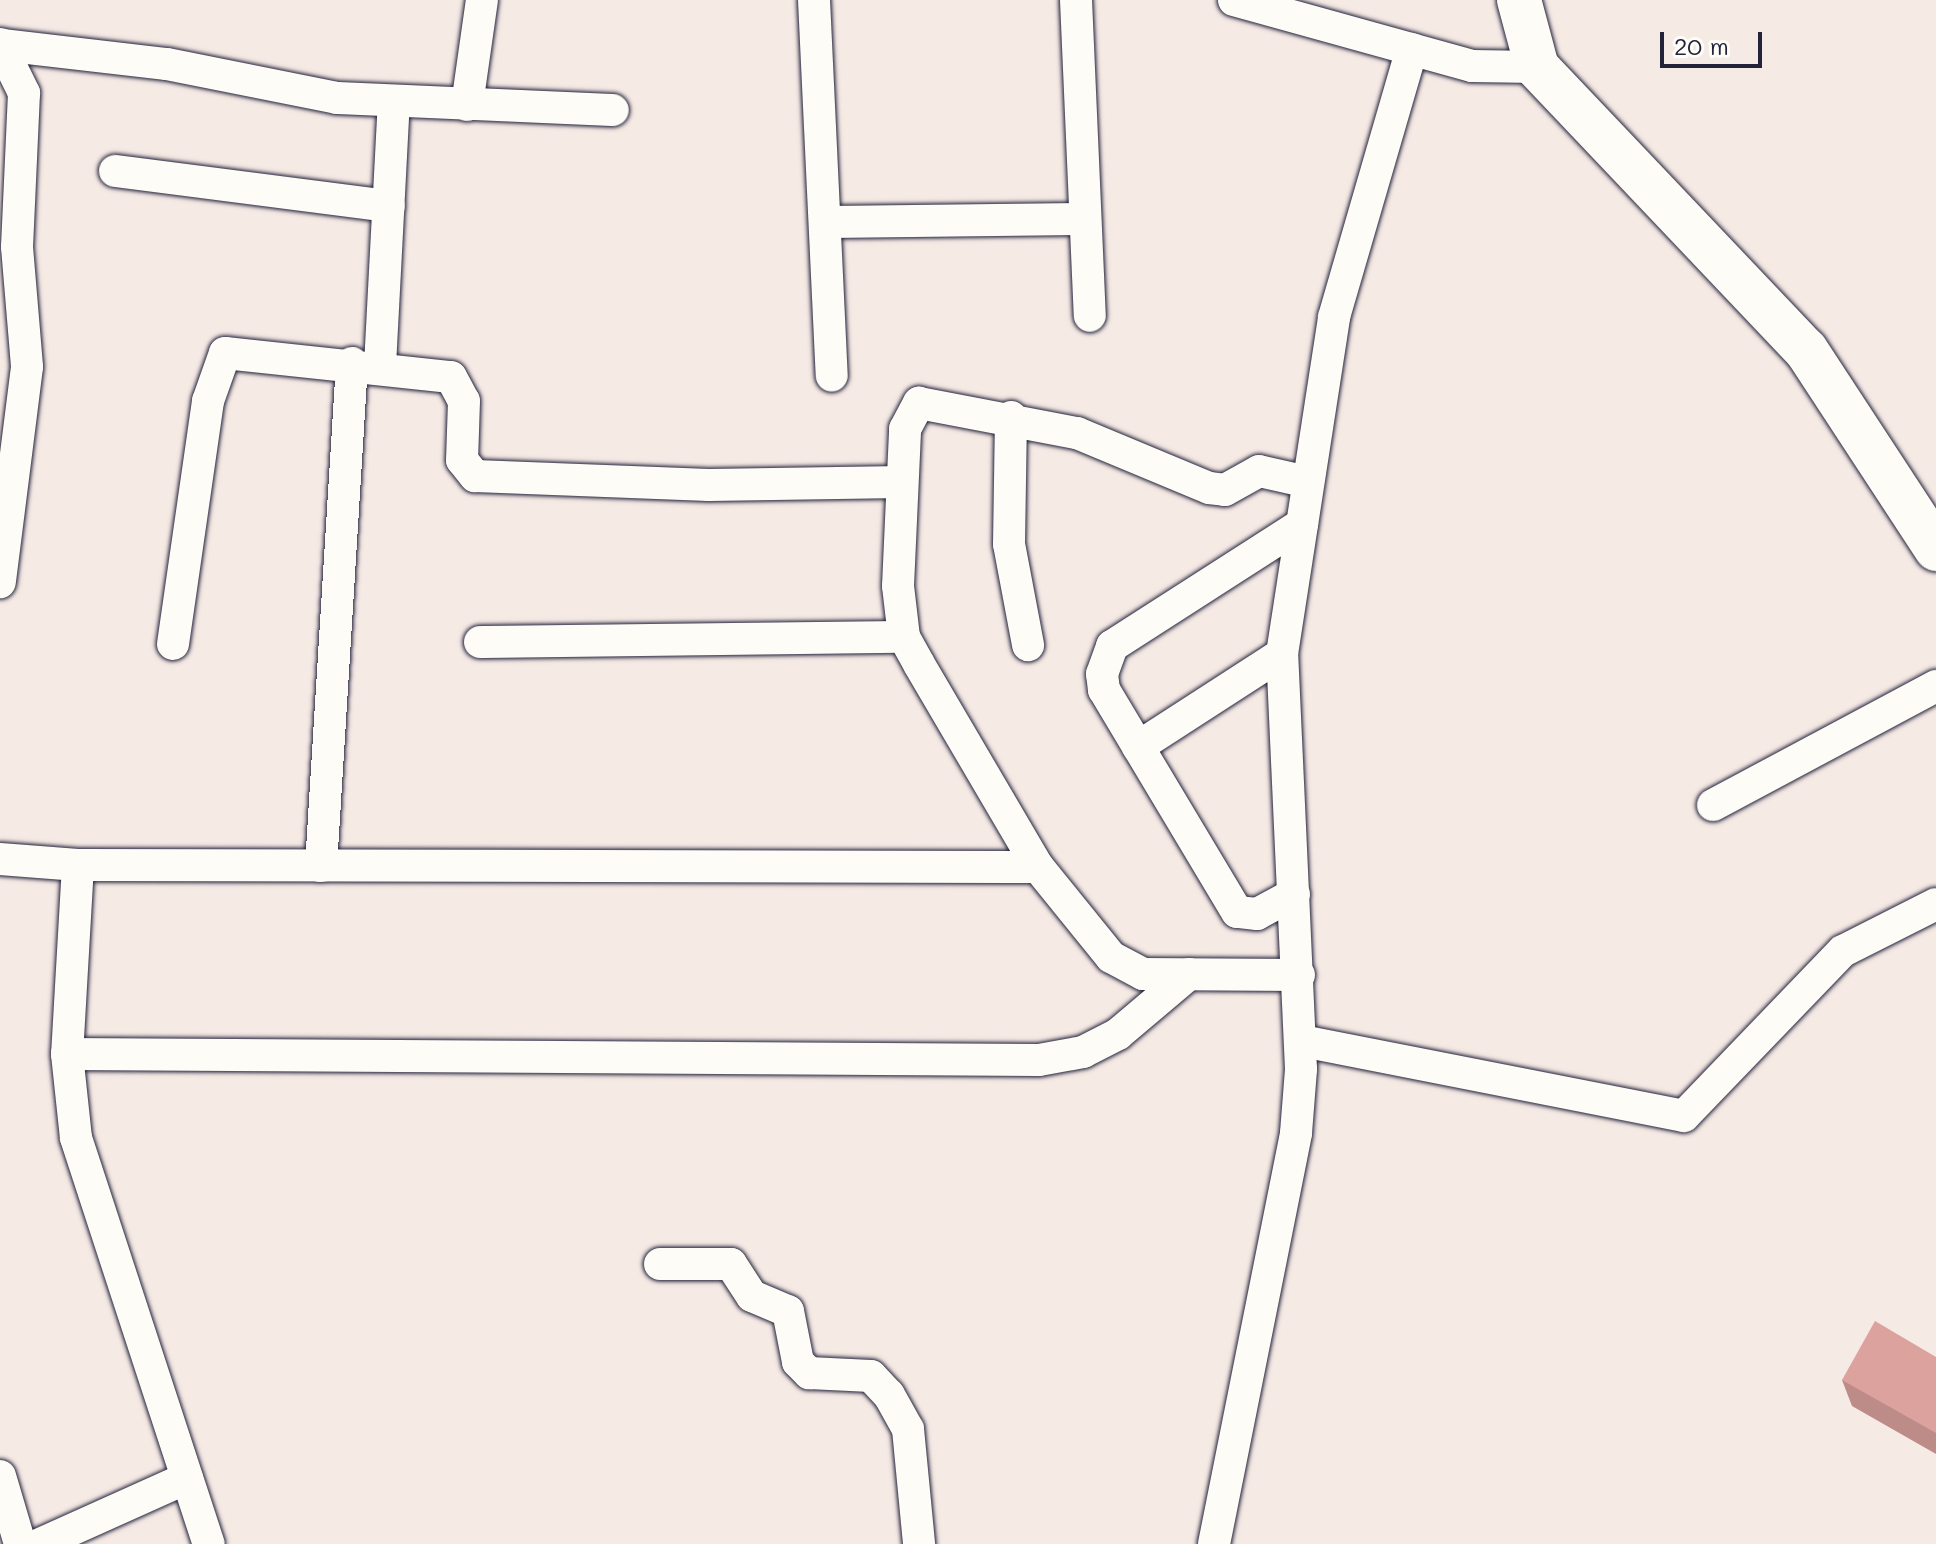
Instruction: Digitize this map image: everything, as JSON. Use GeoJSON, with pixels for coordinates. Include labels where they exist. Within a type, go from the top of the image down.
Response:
{"type":"FeatureCollection","features":[{"type":"Feature","properties":{"kind":"street"},"geometry":{"type":"LineString","coordinates":[[467,105],[482,0]]}},
{"type":"Feature","properties":{"kind":"street"},"geometry":{"type":"LineString","coordinates":[[814,0],[832,376]]}},
{"type":"Feature","properties":{"kind":"street"},"geometry":{"type":"LineString","coordinates":[[1076,0],[1090,316]]}},
{"type":"Feature","properties":{"kind":"street"},"geometry":{"type":"LineString","coordinates":[[1234,0],[1472,66],[1537,67]]}},
{"type":"Feature","properties":{"kind":"street"},"geometry":{"type":"LineString","coordinates":[[1519,0],[1537,67],[1806,350],[1936,549]]}},
{"type":"Feature","properties":{"kind":"street"},"geometry":{"type":"LineString","coordinates":[[1,44],[394,102],[613,110]]}},
{"type":"Feature","properties":{"kind":"street"},"geometry":{"type":"LineString","coordinates":[[0,582],[27,367],[17,247],[24,93],[1,44]]}},
{"type":"Feature","properties":{"kind":"street"},"geometry":{"type":"LineString","coordinates":[[1214,1544],[1296,1133],[1302,1041],[1282,654],[1334,317],[1412,49]]}},
{"type":"Feature","properties":{"kind":"street"},"geometry":{"type":"LineString","coordinates":[[321,866],[366,364],[389,206],[394,102]]}},
{"type":"Feature","properties":{"kind":"street"},"geometry":{"type":"LineString","coordinates":[[115,171],[389,206]]}},
{"type":"Feature","properties":{"kind":"street"},"geometry":{"type":"LineString","coordinates":[[825,222],[1084,219]]}},
{"type":"Feature","properties":{"kind":"street"},"geometry":{"type":"LineString","coordinates":[[173,644],[215,367],[225,353],[244,351],[451,377],[464,401],[462,460],[475,476],[709,485],[902,482]]}},
{"type":"Feature","properties":{"kind":"street"},"geometry":{"type":"LineString","coordinates":[[1299,975],[1189,974],[1125,969],[1038,867],[904,637],[902,482],[905,429],[919,403],[1011,417],[1077,433],[1209,488],[1225,490],[1259,471],[1308,482]]}},
{"type":"Feature","properties":{"kind":"street"},"geometry":{"type":"LineString","coordinates":[[1011,417],[1009,544],[1028,645]]}},
{"type":"Feature","properties":{"kind":"street"},"geometry":{"type":"LineString","coordinates":[[1294,894],[1257,914],[1237,912],[1104,690],[1104,659],[1112,646],[1302,524]]}},
{"type":"Feature","properties":{"kind":"street"},"geometry":{"type":"LineString","coordinates":[[480,642],[904,637]]}},
{"type":"Feature","properties":{"kind":"street"},"geometry":{"type":"LineString","coordinates":[[1138,747],[1282,654]]}},
{"type":"Feature","properties":{"kind":"street"},"geometry":{"type":"LineString","coordinates":[[1713,805],[1936,686]]}},
{"type":"Feature","properties":{"kind":"street"},"geometry":{"type":"LineString","coordinates":[[0,859],[78,865],[1038,867]]}},
{"type":"Feature","properties":{"kind":"street"},"geometry":{"type":"LineString","coordinates":[[78,865],[67,1089],[90,1197],[209,1544]]}},
{"type":"Feature","properties":{"kind":"street"},"geometry":{"type":"LineString","coordinates":[[1302,1041],[1684,1116],[1843,951],[1936,904]]}},
{"type":"Feature","properties":{"kind":"street"},"geometry":{"type":"LineString","coordinates":[[67,1054],[1039,1060],[1083,1052],[1118,1034],[1189,974]]}},
{"type":"Feature","properties":{"kind":"street"},"geometry":{"type":"LineString","coordinates":[[660,1264],[731,1264],[752,1296],[788,1311],[798,1362],[809,1373],[871,1376],[889,1395],[908,1429],[919,1544]]}},
{"type":"Feature","properties":{"kind":"street"},"geometry":{"type":"LineString","coordinates":[[0,1476],[20,1544]]}},
{"type":"Feature","properties":{"kind":"street"},"geometry":{"type":"LineString","coordinates":[[40,1544],[187,1478]]}},
{"type":"Feature","properties":{"kind":"building"},"geometry":{"type":"Polygon","coordinates":[[[1875,1321],[1936,1357],[1936,1433],[1842,1380],[1875,1321]]]}}]}
